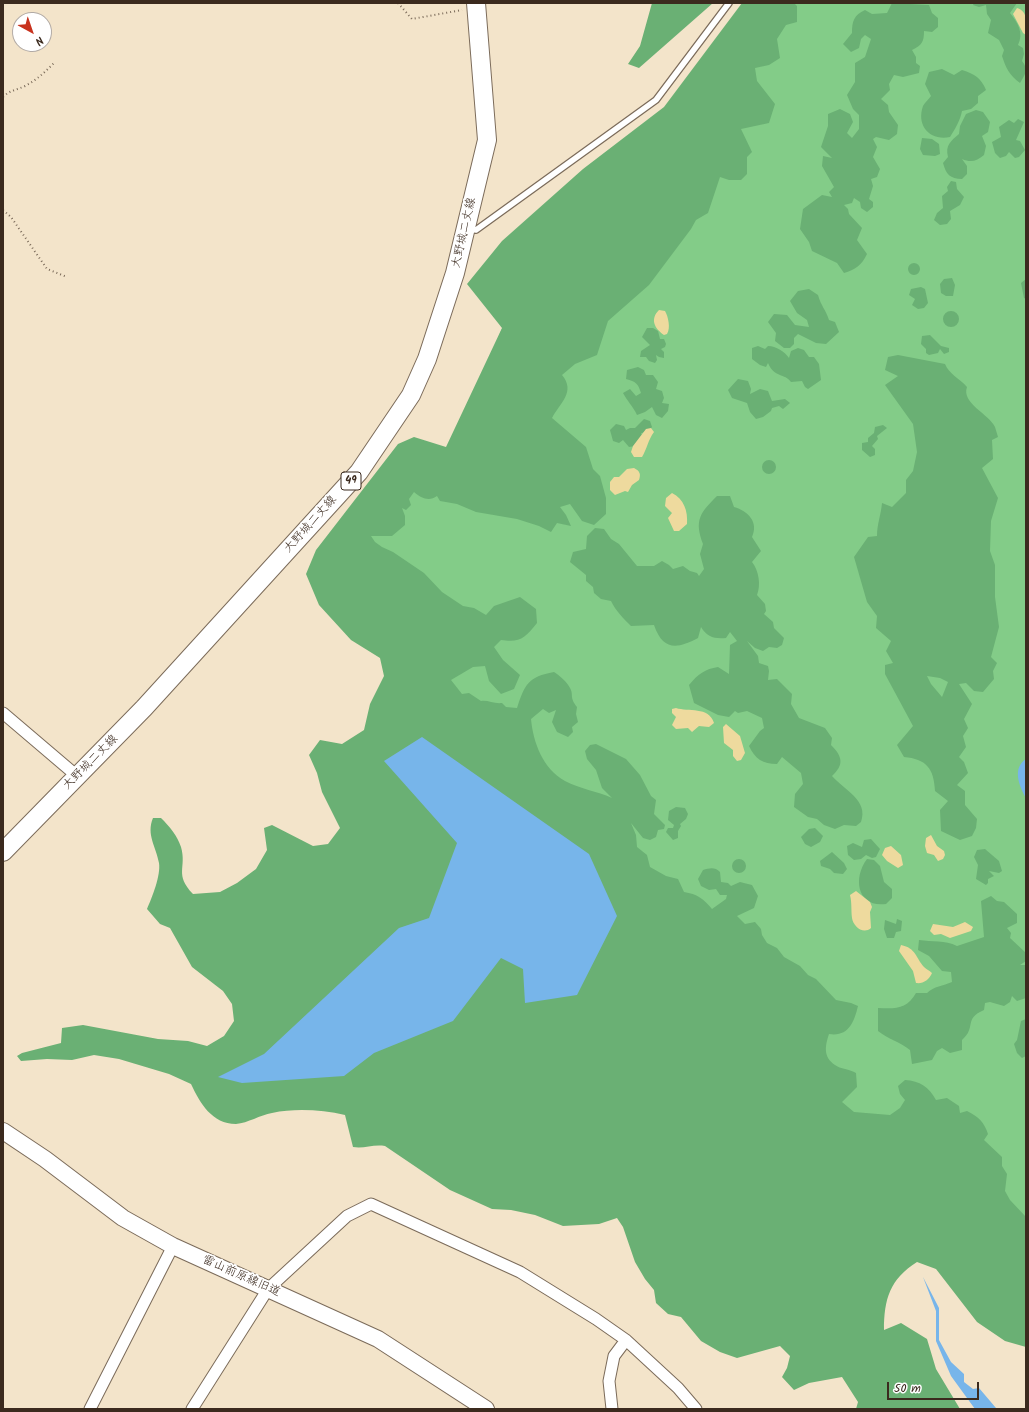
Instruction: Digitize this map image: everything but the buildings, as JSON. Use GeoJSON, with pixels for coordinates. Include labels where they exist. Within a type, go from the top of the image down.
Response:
{"type":"FeatureCollection","features":[{"type":"Feature","properties":{"kind":"main road","name":"大野城二丈線"},"geometry":{"type":"LineString","coordinates":[[3,852],[144,708],[359,472],[411,395],[427,359],[450,287],[466,228],[486,140],[476,5]]}},
{"type":"Feature","properties":{"kind":"street"},"geometry":{"type":"LineString","coordinates":[[3,713],[77,776]]}},
{"type":"Feature","properties":{"kind":"street","name":"雷山前原線旧道"},"geometry":{"type":"LineString","coordinates":[[3,1131],[45,1159],[123,1218],[174,1246],[378,1339],[442,1379],[486,1409]]}},
{"type":"Feature","properties":{"kind":"street"},"geometry":{"type":"LineString","coordinates":[[192,1409],[268,1289],[347,1216],[370,1204],[520,1272],[596,1319],[626,1340],[678,1388],[696,1409]]}},
{"type":"Feature","properties":{"kind":"street"},"geometry":{"type":"LineString","coordinates":[[90,1409],[174,1246]]}},
{"type":"Feature","properties":{"kind":"street"},"geometry":{"type":"LineString","coordinates":[[612,1409],[609,1381],[614,1356],[626,1340]]}},
{"type":"Feature","properties":{"kind":"lane"},"geometry":{"type":"LineString","coordinates":[[466,228],[476,230],[656,100],[729,3]]}},
{"type":"Feature","properties":{"kind":"path"},"geometry":{"type":"LineString","coordinates":[[398,3],[412,19],[476,5]]}},
{"type":"Feature","properties":{"kind":"path"},"geometry":{"type":"LineString","coordinates":[[3,97],[8,91],[25,86],[42,75],[55,62]]}},
{"type":"Feature","properties":{"kind":"path"},"geometry":{"type":"LineString","coordinates":[[3,210],[10,217],[46,268],[67,277]]}},
{"type":"Feature","properties":{"kind":"green space"},"geometry":{"type":"Polygon","coordinates":[[[652,3],[713,3],[639,68],[628,64],[640,46],[652,3]]]}},
{"type":"Feature","properties":{"kind":"green space"},"geometry":{"type":"Polygon","coordinates":[[[742,3],[794,3],[797,6],[797,22],[786,25],[777,39],[780,58],[769,65],[755,68],[757,81],[775,104],[769,123],[741,129],[752,152],[747,157],[747,174],[741,180],[729,180],[720,177],[708,213],[696,220],[691,229],[649,285],[608,321],[597,355],[575,364],[562,375],[566,381],[567,392],[552,418],[586,447],[593,469],[600,476],[606,498],[606,514],[594,525],[582,521],[570,504],[560,507],[571,526],[557,523],[551,532],[539,526],[517,519],[476,512],[457,504],[440,501],[437,496],[428,499],[419,496],[414,492],[409,499],[411,505],[406,510],[402,508],[405,516],[405,525],[392,536],[371,536],[375,542],[382,547],[393,552],[424,573],[442,592],[463,606],[474,608],[486,615],[494,606],[520,597],[536,609],[537,623],[525,636],[513,641],[501,640],[494,647],[503,660],[520,675],[514,689],[501,694],[489,681],[485,666],[473,667],[451,680],[462,694],[469,693],[481,701],[502,703],[506,707],[517,708],[525,687],[538,676],[554,672],[565,681],[571,690],[573,701],[577,707],[576,714],[578,722],[572,727],[573,732],[568,737],[557,732],[552,722],[556,710],[549,713],[543,709],[531,719],[534,737],[540,754],[557,776],[571,784],[612,798],[602,788],[596,770],[587,759],[585,751],[590,745],[596,744],[626,759],[640,775],[651,796],[656,800],[654,814],[665,825],[664,829],[658,830],[656,837],[650,840],[643,838],[631,823],[636,835],[637,847],[647,855],[650,867],[666,876],[678,879],[684,892],[693,894],[700,898],[712,909],[726,899],[727,895],[720,895],[716,889],[709,890],[701,886],[698,879],[703,870],[710,868],[716,869],[720,872],[721,882],[728,883],[731,886],[740,882],[752,885],[758,896],[754,908],[737,916],[745,924],[755,922],[761,929],[762,935],[767,943],[777,948],[784,957],[800,966],[808,975],[816,979],[836,1000],[858,1006],[849,1028],[841,1033],[829,1034],[827,1043],[826,1051],[831,1062],[837,1066],[856,1073],[857,1087],[842,1102],[854,1112],[890,1115],[900,1108],[905,1100],[900,1094],[898,1086],[905,1080],[920,1083],[927,1088],[936,1100],[947,1098],[959,1106],[960,1113],[967,1111],[975,1115],[983,1123],[988,1134],[984,1140],[1002,1157],[1002,1166],[1007,1174],[1005,1191],[1010,1200],[1026,1217],[1026,1347],[1005,1341],[977,1322],[936,1269],[917,1262],[900,1275],[890,1291],[887,1299],[884,1319],[884,1330],[901,1323],[927,1339],[936,1369],[960,1409],[856,1409],[858,1402],[842,1377],[809,1383],[794,1390],[782,1377],[787,1368],[790,1356],[780,1346],[737,1358],[720,1352],[701,1341],[681,1317],[668,1314],[656,1303],[654,1290],[645,1279],[635,1262],[623,1227],[617,1218],[599,1224],[563,1226],[535,1215],[511,1210],[492,1209],[450,1190],[385,1146],[353,1147],[345,1115],[318,1111],[290,1110],[268,1114],[250,1121],[236,1124],[228,1123],[220,1120],[208,1111],[198,1098],[191,1084],[169,1074],[119,1059],[94,1055],[72,1060],[47,1059],[21,1061],[17,1056],[22,1053],[61,1043],[62,1028],[83,1025],[158,1039],[188,1041],[207,1046],[224,1036],[234,1021],[232,1004],[223,991],[192,967],[170,928],[160,924],[147,909],[159,874],[158,857],[151,835],[151,824],[153,818],[161,818],[175,835],[181,847],[183,860],[182,876],[187,887],[193,894],[220,892],[237,883],[256,869],[267,850],[264,828],[272,825],[313,846],[328,844],[340,828],[322,792],[317,773],[309,755],[320,740],[342,744],[364,730],[370,704],[384,676],[380,658],[351,640],[319,605],[306,574],[316,550],[398,444],[414,437],[446,447],[502,328],[467,284],[502,241],[583,169],[664,107],[742,3]]]}},
{"type":"Feature","properties":{"kind":"green space"},"geometry":{"type":"Polygon","coordinates":[[[767,3],[1026,3],[1026,1312],[428,708],[346,561],[449,454],[512,305],[767,3]]]}},
{"type":"Feature","properties":{"kind":"green space"},"geometry":{"type":"Polygon","coordinates":[[[892,3],[929,5],[932,13],[938,18],[938,27],[932,32],[924,31],[922,43],[912,50],[916,57],[916,63],[920,66],[919,73],[903,77],[894,75],[889,84],[890,90],[881,99],[888,105],[889,112],[898,125],[897,134],[889,140],[876,137],[873,139],[877,147],[873,157],[880,169],[877,177],[871,179],[873,186],[869,199],[873,202],[873,207],[867,212],[861,208],[860,202],[854,198],[852,203],[844,205],[848,209],[849,214],[862,228],[857,240],[867,254],[858,266],[844,273],[837,263],[812,251],[809,242],[800,229],[803,209],[822,195],[832,197],[829,192],[834,187],[822,166],[823,156],[832,158],[821,147],[828,126],[828,114],[840,109],[850,114],[853,122],[847,133],[852,138],[859,129],[859,115],[853,109],[847,95],[855,82],[855,63],[865,57],[871,39],[865,35],[861,39],[859,48],[851,52],[843,44],[852,33],[852,25],[858,14],[865,10],[872,14],[887,13],[892,3]]]}},
{"type":"Feature","properties":{"kind":"green space"},"geometry":{"type":"Polygon","coordinates":[[[974,3],[1017,3],[1010,13],[1019,28],[1020,41],[1018,45],[1023,48],[1024,54],[1022,61],[1026,72],[1020,83],[1013,77],[1007,68],[1002,56],[1004,50],[999,40],[988,33],[991,20],[987,14],[986,5],[979,7],[973,5],[974,3]]]}},
{"type":"Feature","properties":{"kind":"green space"},"geometry":{"type":"Polygon","coordinates":[[[942,69],[954,75],[962,70],[971,73],[980,79],[986,90],[978,96],[978,103],[971,109],[962,111],[959,122],[950,137],[943,138],[936,137],[926,130],[921,120],[923,106],[931,96],[925,84],[929,72],[942,69]]]}},
{"type":"Feature","properties":{"kind":"green space"},"geometry":{"type":"Polygon","coordinates":[[[976,110],[983,112],[990,122],[988,132],[982,136],[986,146],[984,155],[974,161],[962,159],[967,166],[967,174],[962,179],[954,178],[947,173],[943,163],[948,157],[947,149],[951,141],[959,134],[960,126],[966,114],[976,110]]]}},
{"type":"Feature","properties":{"kind":"green space"},"geometry":{"type":"Polygon","coordinates":[[[1018,119],[1024,122],[1016,140],[1020,141],[1025,150],[1019,157],[1015,158],[1009,152],[1006,156],[1000,158],[995,153],[992,142],[1001,137],[999,127],[1009,120],[1014,123],[1018,119]]]}},
{"type":"Feature","properties":{"kind":"green space"},"geometry":{"type":"Polygon","coordinates":[[[922,138],[932,139],[939,144],[940,154],[935,156],[923,155],[920,149],[922,138]]]}},
{"type":"Feature","properties":{"kind":"green space"},"geometry":{"type":"Polygon","coordinates":[[[951,181],[956,182],[957,189],[964,197],[960,205],[950,211],[951,219],[947,224],[940,225],[934,220],[937,213],[943,208],[942,196],[948,191],[947,187],[951,181]]]}},
{"type":"Feature","properties":{"kind":"green space"},"geometry":{"type":"Polygon","coordinates":[[[912,263],[916,263],[920,269],[916,275],[912,275],[908,271],[908,267],[912,263]]]}},
{"type":"Feature","properties":{"kind":"green space"},"geometry":{"type":"Polygon","coordinates":[[[952,278],[955,285],[953,296],[946,296],[941,293],[940,284],[944,279],[952,278]]]}},
{"type":"Feature","properties":{"kind":"green space"},"geometry":{"type":"Polygon","coordinates":[[[1026,279],[1026,299],[1024,298],[1021,283],[1026,279]]]}},
{"type":"Feature","properties":{"kind":"green space"},"geometry":{"type":"Polygon","coordinates":[[[921,287],[925,289],[928,303],[924,308],[918,309],[912,305],[915,299],[909,295],[911,289],[921,287]]]}},
{"type":"Feature","properties":{"kind":"green space"},"geometry":{"type":"Polygon","coordinates":[[[809,289],[818,295],[829,320],[835,322],[839,332],[826,344],[816,343],[798,334],[794,338],[794,344],[790,348],[784,348],[775,341],[776,333],[768,322],[774,314],[787,315],[795,325],[809,327],[807,320],[797,313],[790,301],[798,291],[809,289]]]}},
{"type":"Feature","properties":{"kind":"green space"},"geometry":{"type":"Polygon","coordinates":[[[948,311],[954,311],[959,316],[957,325],[954,327],[948,327],[943,322],[943,316],[948,311]]]}},
{"type":"Feature","properties":{"kind":"green space"},"geometry":{"type":"Polygon","coordinates":[[[647,328],[653,328],[658,331],[660,339],[664,339],[666,344],[665,347],[661,349],[664,352],[664,358],[656,355],[657,360],[655,363],[649,361],[646,357],[640,357],[641,351],[650,345],[642,337],[647,328]]]}},
{"type":"Feature","properties":{"kind":"green space"},"geometry":{"type":"Polygon","coordinates":[[[930,335],[941,346],[949,348],[949,352],[944,354],[940,349],[938,353],[929,355],[926,353],[926,349],[921,344],[922,336],[930,335]]]}},
{"type":"Feature","properties":{"kind":"green space"},"geometry":{"type":"Polygon","coordinates":[[[758,346],[765,349],[768,346],[777,348],[789,358],[791,351],[798,348],[804,350],[809,357],[814,357],[819,364],[821,380],[808,389],[802,381],[791,382],[786,377],[773,371],[768,363],[766,367],[760,365],[752,359],[752,348],[758,346]]]}},
{"type":"Feature","properties":{"kind":"green space"},"geometry":{"type":"Polygon","coordinates":[[[898,355],[945,364],[967,387],[966,393],[968,398],[992,422],[998,437],[992,440],[993,459],[982,468],[998,498],[991,521],[990,551],[995,565],[995,597],[999,627],[991,657],[997,663],[993,671],[994,679],[983,692],[974,691],[966,683],[959,684],[972,704],[964,719],[968,728],[963,736],[966,747],[959,757],[964,762],[968,773],[957,785],[965,791],[965,805],[977,819],[976,828],[972,836],[960,840],[941,831],[940,810],[948,801],[935,791],[931,771],[927,766],[918,760],[904,757],[897,745],[913,726],[885,674],[885,665],[893,663],[886,651],[891,641],[876,628],[877,616],[867,602],[854,557],[868,537],[877,536],[882,503],[892,507],[906,493],[906,480],[913,471],[917,452],[913,424],[885,385],[898,376],[885,370],[888,357],[898,355]],[[927,676],[931,684],[942,697],[948,682],[940,678],[927,676]]]}},
{"type":"Feature","properties":{"kind":"green space"},"geometry":{"type":"Polygon","coordinates":[[[638,367],[644,370],[646,375],[653,375],[658,382],[656,389],[662,391],[664,398],[662,403],[669,404],[668,411],[662,418],[656,415],[652,407],[637,415],[623,393],[630,389],[636,396],[641,393],[636,383],[626,379],[627,370],[638,367]]]}},
{"type":"Feature","properties":{"kind":"green space"},"geometry":{"type":"Polygon","coordinates":[[[738,379],[748,381],[751,389],[750,394],[760,389],[768,391],[772,401],[785,399],[790,403],[783,409],[779,406],[772,408],[771,411],[763,417],[756,419],[750,412],[747,403],[732,398],[728,390],[738,379]]]}},
{"type":"Feature","properties":{"kind":"green space"},"geometry":{"type":"Polygon","coordinates":[[[644,419],[650,421],[652,427],[648,432],[641,433],[643,438],[635,446],[629,447],[623,440],[619,443],[613,441],[610,430],[616,424],[624,426],[626,430],[635,428],[644,419]]]}},
{"type":"Feature","properties":{"kind":"green space"},"geometry":{"type":"Polygon","coordinates":[[[883,425],[887,428],[877,436],[878,439],[872,446],[875,449],[875,455],[870,457],[862,450],[862,443],[868,442],[868,438],[874,433],[875,427],[883,425]]]}},
{"type":"Feature","properties":{"kind":"green space"},"geometry":{"type":"Polygon","coordinates":[[[769,460],[774,462],[776,467],[774,472],[769,474],[764,472],[762,467],[764,462],[769,460]]]}},
{"type":"Feature","properties":{"kind":"green space"},"geometry":{"type":"Polygon","coordinates":[[[717,496],[730,496],[734,507],[748,514],[753,522],[754,532],[752,537],[761,551],[752,562],[759,578],[757,595],[765,604],[766,611],[764,614],[773,622],[774,628],[784,638],[782,645],[777,648],[769,647],[763,651],[755,648],[747,641],[758,656],[759,663],[768,666],[768,680],[777,679],[792,694],[791,704],[799,718],[825,728],[832,738],[831,745],[840,757],[840,765],[832,776],[859,801],[862,808],[863,814],[861,822],[856,826],[844,825],[835,829],[824,825],[817,819],[808,817],[794,807],[795,794],[803,784],[801,773],[782,757],[777,764],[760,760],[749,746],[764,728],[762,718],[747,711],[738,713],[735,711],[729,717],[718,715],[694,703],[689,685],[699,675],[709,669],[718,667],[729,674],[730,645],[737,641],[730,632],[726,638],[714,638],[708,635],[701,627],[698,638],[690,642],[677,646],[666,643],[662,640],[654,625],[631,626],[617,611],[611,601],[601,599],[594,593],[593,587],[586,581],[586,575],[570,562],[573,552],[586,549],[587,536],[595,528],[604,529],[611,539],[619,544],[637,566],[654,566],[662,561],[673,569],[683,566],[690,571],[697,573],[699,576],[704,569],[700,554],[703,544],[699,529],[700,517],[706,507],[717,496]]]}},
{"type":"Feature","properties":{"kind":"green space"},"geometry":{"type":"Polygon","coordinates":[[[676,807],[685,808],[688,814],[686,819],[680,824],[681,826],[678,831],[678,838],[673,840],[666,832],[668,828],[673,828],[674,825],[668,820],[669,811],[676,807]]]}},
{"type":"Feature","properties":{"kind":"green space"},"geometry":{"type":"Polygon","coordinates":[[[815,828],[823,836],[820,842],[811,847],[805,844],[801,837],[809,829],[815,828]]]}},
{"type":"Feature","properties":{"kind":"green space"},"geometry":{"type":"Polygon","coordinates":[[[871,839],[880,849],[876,857],[872,858],[866,855],[861,859],[854,860],[848,855],[847,846],[853,843],[862,847],[864,840],[871,839]]]}},
{"type":"Feature","properties":{"kind":"green space"},"geometry":{"type":"Polygon","coordinates":[[[985,849],[999,861],[1002,871],[999,873],[989,871],[994,876],[988,879],[988,883],[986,885],[976,879],[978,865],[974,857],[977,850],[985,849]]]}},
{"type":"Feature","properties":{"kind":"green space"},"geometry":{"type":"Polygon","coordinates":[[[832,852],[844,863],[847,869],[843,874],[834,873],[830,869],[821,866],[820,861],[832,852]]]}},
{"type":"Feature","properties":{"kind":"green space"},"geometry":{"type":"Polygon","coordinates":[[[739,859],[744,861],[746,866],[744,871],[739,873],[734,871],[732,866],[734,861],[739,859]]]}},
{"type":"Feature","properties":{"kind":"green space"},"geometry":{"type":"Polygon","coordinates":[[[867,859],[874,860],[880,866],[884,882],[892,889],[892,898],[886,904],[877,904],[869,901],[864,897],[860,890],[860,875],[862,867],[867,859]]]}},
{"type":"Feature","properties":{"kind":"green space"},"geometry":{"type":"Polygon","coordinates":[[[991,896],[997,901],[1004,902],[1017,914],[1017,923],[1007,928],[1011,933],[1010,938],[1026,953],[1026,961],[1020,965],[1026,965],[1026,998],[1017,1001],[1012,996],[1010,1002],[1004,1006],[990,1002],[985,1003],[984,1010],[974,1017],[969,1031],[962,1040],[962,1050],[950,1053],[942,1048],[937,1051],[932,1060],[912,1064],[910,1050],[878,1031],[878,1008],[900,1007],[909,1002],[916,993],[927,993],[936,987],[952,982],[951,972],[942,971],[929,956],[918,950],[919,940],[943,942],[957,946],[984,937],[981,901],[991,896]]]}},
{"type":"Feature","properties":{"kind":"green space"},"geometry":{"type":"Polygon","coordinates":[[[897,919],[902,921],[901,931],[896,932],[894,938],[887,938],[884,929],[885,920],[896,924],[897,919]]]}},
{"type":"Feature","properties":{"kind":"green space"},"geometry":{"type":"Polygon","coordinates":[[[1026,1019],[1026,1056],[1022,1058],[1017,1053],[1014,1044],[1017,1040],[1021,1021],[1026,1019]]]}},
{"type":"Feature","properties":{"kind":"sand"},"geometry":{"type":"Polygon","coordinates":[[[1017,8],[1025,15],[1026,35],[1023,33],[1013,14],[1017,8]]]}},
{"type":"Feature","properties":{"kind":"sand"},"geometry":{"type":"Polygon","coordinates":[[[659,310],[665,311],[668,319],[668,331],[667,334],[664,335],[654,323],[656,313],[659,310]]]}},
{"type":"Feature","properties":{"kind":"sand"},"geometry":{"type":"Polygon","coordinates":[[[651,428],[654,432],[642,457],[634,457],[631,452],[633,446],[646,429],[651,428]]]}},
{"type":"Feature","properties":{"kind":"sand"},"geometry":{"type":"Polygon","coordinates":[[[634,468],[640,473],[639,480],[632,485],[628,492],[625,491],[615,495],[610,490],[610,482],[614,477],[619,477],[627,469],[634,468]]]}},
{"type":"Feature","properties":{"kind":"sand"},"geometry":{"type":"Polygon","coordinates":[[[672,493],[680,499],[687,515],[687,524],[679,531],[674,531],[668,518],[672,513],[665,506],[666,498],[672,493]]]}},
{"type":"Feature","properties":{"kind":"sand"},"geometry":{"type":"Polygon","coordinates":[[[676,708],[703,712],[708,714],[714,723],[709,727],[699,726],[692,732],[688,728],[676,729],[672,725],[676,717],[672,713],[672,709],[676,708]]]}},
{"type":"Feature","properties":{"kind":"sand"},"geometry":{"type":"Polygon","coordinates":[[[726,724],[740,736],[745,753],[741,760],[737,761],[733,756],[733,750],[724,743],[723,727],[726,724]]]}},
{"type":"Feature","properties":{"kind":"sand"},"geometry":{"type":"Polygon","coordinates":[[[931,835],[937,846],[944,851],[945,855],[943,859],[938,861],[934,855],[927,853],[925,846],[926,838],[931,835]]]}},
{"type":"Feature","properties":{"kind":"sand"},"geometry":{"type":"Polygon","coordinates":[[[891,846],[901,855],[903,865],[898,868],[887,861],[882,855],[885,848],[891,846]]]}},
{"type":"Feature","properties":{"kind":"sand"},"geometry":{"type":"Polygon","coordinates":[[[856,891],[870,902],[872,907],[870,912],[871,928],[865,931],[856,927],[852,918],[850,895],[856,891]]]}},
{"type":"Feature","properties":{"kind":"sand"},"geometry":{"type":"Polygon","coordinates":[[[965,922],[973,927],[971,931],[950,938],[941,934],[934,935],[930,931],[933,924],[953,927],[965,922]]]}},
{"type":"Feature","properties":{"kind":"sand"},"geometry":{"type":"Polygon","coordinates":[[[901,945],[910,948],[921,964],[932,973],[926,981],[916,983],[913,971],[899,951],[901,945]]]}},
{"type":"Feature","properties":{"kind":"water"},"geometry":{"type":"Polygon","coordinates":[[[422,737],[589,854],[617,916],[577,995],[525,1003],[523,969],[501,958],[453,1021],[374,1053],[344,1076],[242,1083],[218,1077],[264,1054],[399,928],[429,918],[457,843],[384,761],[422,737]]]}},
{"type":"Feature","properties":{"kind":"water"},"geometry":{"type":"Polygon","coordinates":[[[1026,759],[1026,798],[1019,783],[1018,772],[1019,767],[1026,759]]]}},
{"type":"Feature","properties":{"kind":"water"},"geometry":{"type":"Polygon","coordinates":[[[923,1277],[939,1308],[939,1340],[951,1362],[964,1374],[964,1382],[973,1389],[979,1388],[996,1408],[1009,1409],[975,1409],[951,1376],[936,1341],[936,1311],[923,1277]]]}}]}
